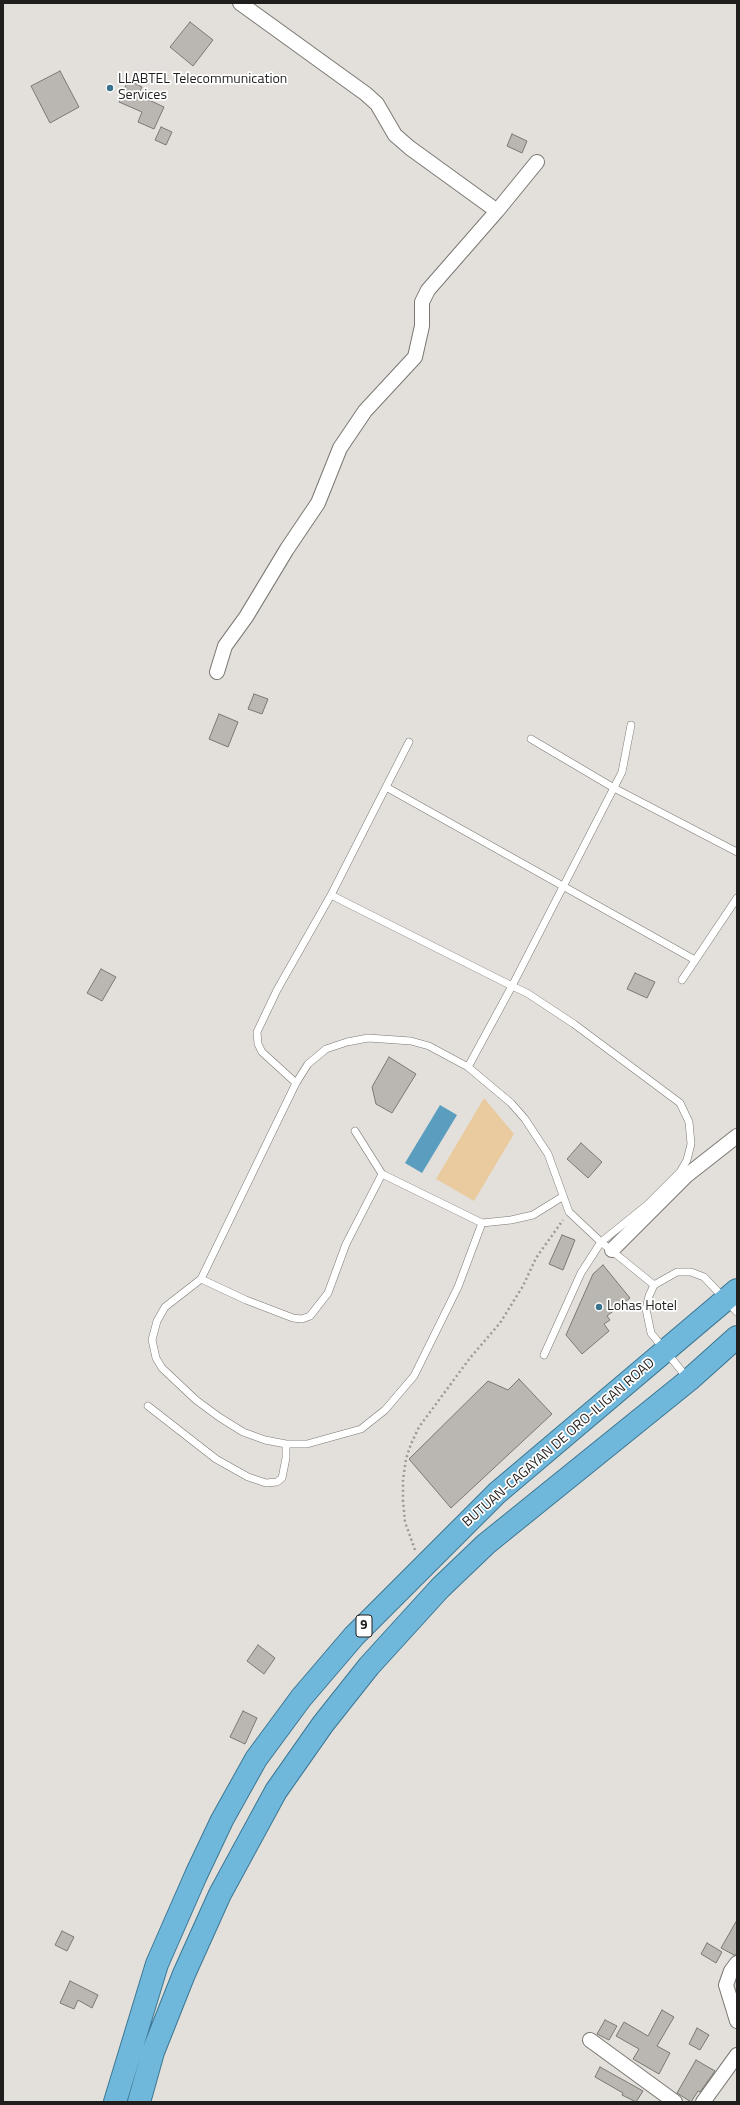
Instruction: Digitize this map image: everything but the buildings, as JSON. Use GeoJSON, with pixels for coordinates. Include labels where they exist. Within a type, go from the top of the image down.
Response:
{"type":"FeatureCollection","features":[{"type":"Feature","properties":{"kind":"highway","name":"BUTUAN-CAGAYAN DE ORO-ILIGAN ROAD"},"geometry":{"type":"LineString","coordinates":[[115,2102],[157,1964],[196,1875],[222,1820],[256,1759],[301,1698],[354,1636],[422,1566],[497,1493],[665,1351],[733,1300]]}},
{"type":"Feature","properties":{"kind":"highway","name":"BUTUAN-CAGAYAN DE ORO-ILIGAN ROAD"},"geometry":{"type":"LineString","coordinates":[[139,2102],[153,2052],[184,1974],[220,1894],[276,1791],[323,1724],[369,1666],[440,1588],[486,1544],[689,1380],[737,1338]]}},
{"type":"Feature","properties":{"kind":"highway"},"geometry":{"type":"LineString","coordinates":[[157,1964],[184,1974]]}},
{"type":"Feature","properties":{"kind":"street"},"geometry":{"type":"LineString","coordinates":[[240,3],[366,94],[377,104],[392,131],[410,148],[497,211]]}},
{"type":"Feature","properties":{"kind":"street"},"geometry":{"type":"LineString","coordinates":[[217,672],[225,646],[246,617],[279,562],[318,503],[325,489],[340,448],[366,412],[414,357],[422,326],[422,302],[428,290],[497,211],[537,162]]}},
{"type":"Feature","properties":{"kind":"street"},"geometry":{"type":"LineString","coordinates":[[606,1246],[686,1176],[737,1136]]}},
{"type":"Feature","properties":{"kind":"street"},"geometry":{"type":"LineString","coordinates":[[737,1963],[731,1971],[726,1985],[737,2021]]}},
{"type":"Feature","properties":{"kind":"street"},"geometry":{"type":"LineString","coordinates":[[590,2040],[675,2102]]}},
{"type":"Feature","properties":{"kind":"street"},"geometry":{"type":"LineString","coordinates":[[703,2102],[737,2055]]}},
{"type":"Feature","properties":{"kind":"lane"},"geometry":{"type":"LineString","coordinates":[[468,1067],[512,986],[622,772],[631,725]]}},
{"type":"Feature","properties":{"kind":"lane"},"geometry":{"type":"LineString","coordinates":[[531,739],[614,788],[737,852]]}},
{"type":"Feature","properties":{"kind":"lane"},"geometry":{"type":"LineString","coordinates":[[296,1083],[262,1052],[258,1044],[257,1032],[276,990],[331,895],[409,742]]}},
{"type":"Feature","properties":{"kind":"lane"},"geometry":{"type":"LineString","coordinates":[[386,787],[562,887],[695,960]]}},
{"type":"Feature","properties":{"kind":"lane"},"geometry":{"type":"LineString","coordinates":[[331,895],[527,993],[569,1020],[680,1103],[689,1122],[691,1144],[687,1160],[680,1172],[581,1273],[544,1355]]}},
{"type":"Feature","properties":{"kind":"lane"},"geometry":{"type":"LineString","coordinates":[[682,980],[737,898]]}},
{"type":"Feature","properties":{"kind":"lane"},"geometry":{"type":"LineString","coordinates":[[482,1223],[458,1286],[433,1340],[414,1376],[385,1410],[361,1429],[307,1444],[286,1444],[265,1440],[244,1432],[219,1417],[196,1400],[162,1368],[156,1358],[152,1340],[157,1321],[165,1307],[201,1279],[296,1083],[308,1064],[326,1049],[347,1042],[368,1038],[411,1041],[429,1046],[468,1067],[511,1103],[525,1118],[548,1154],[562,1197],[569,1212],[606,1246],[654,1285]]}},
{"type":"Feature","properties":{"kind":"lane"},"geometry":{"type":"LineString","coordinates":[[355,1131],[382,1174],[482,1223],[511,1220],[533,1215],[562,1197]]}},
{"type":"Feature","properties":{"kind":"lane"},"geometry":{"type":"LineString","coordinates":[[201,1279],[246,1300],[292,1318],[310,1316],[328,1293],[346,1244],[382,1174]]}},
{"type":"Feature","properties":{"kind":"lane"},"geometry":{"type":"LineString","coordinates":[[689,1380],[651,1333],[646,1309],[649,1296],[654,1285],[677,1272],[691,1272],[704,1277],[733,1300]]}},
{"type":"Feature","properties":{"kind":"lane"},"geometry":{"type":"LineString","coordinates":[[148,1406],[216,1459],[248,1476],[266,1483],[277,1482],[282,1478],[286,1458],[286,1444]]}},
{"type":"Feature","properties":{"kind":"path"},"geometry":{"type":"LineString","coordinates":[[422,1566],[405,1522],[403,1501],[403,1480],[406,1459],[411,1444],[419,1427],[470,1358],[500,1323],[523,1286],[536,1258],[569,1212]]}},
{"type":"Feature","properties":{"kind":"shaded area"},"geometry":{"type":"Polygon","coordinates":[[[484,1098],[514,1134],[474,1201],[436,1179],[484,1098]]]}},
{"type":"Feature","properties":{"kind":"water"},"geometry":{"type":"Polygon","coordinates":[[[440,1105],[457,1115],[422,1173],[405,1163],[440,1105]]]}},
{"type":"Feature","properties":{"kind":"place","name":"LLABTEL Telecommunication Services"},"geometry":{"type":"Point","coordinates":[110,88]}},
{"type":"Feature","properties":{"kind":"place","name":"Lohas Hotel"},"geometry":{"type":"Point","coordinates":[599,1307]}}]}
